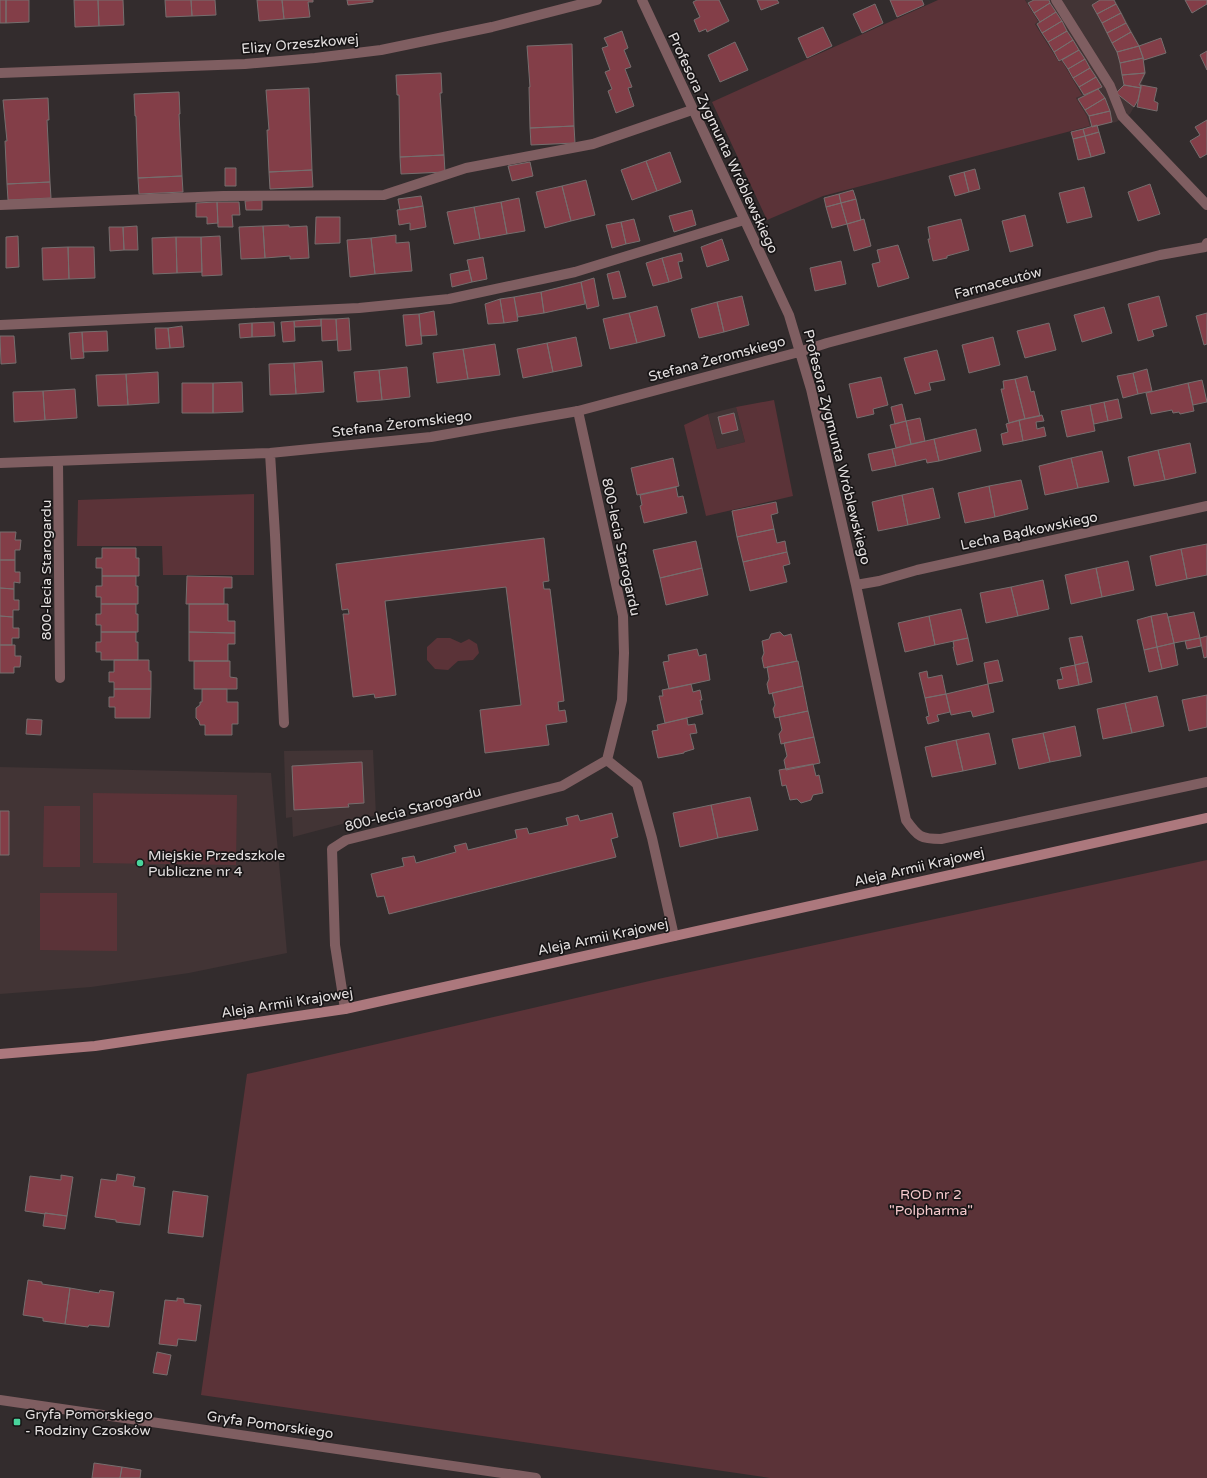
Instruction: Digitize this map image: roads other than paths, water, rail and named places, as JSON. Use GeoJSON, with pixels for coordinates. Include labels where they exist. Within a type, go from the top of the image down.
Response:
{"type":"FeatureCollection","features":[{"type":"Feature","properties":{"kind":"main road","name":"Aleja Armii Krajowej"},"geometry":{"type":"LineString","coordinates":[[0,1054],[95,1046],[344,1008],[1207,818]]}},
{"type":"Feature","properties":{"kind":"street","name":"Elizy Orzeszkowej"},"geometry":{"type":"LineString","coordinates":[[0,73],[245,64],[381,50],[492,27],[597,0]]}},
{"type":"Feature","properties":{"kind":"street","name":"Profesora Zygmunta Wróblewskiego"},"geometry":{"type":"LineString","coordinates":[[642,0],[692,110],[789,315],[811,389],[856,585],[906,820],[914,831]]}},
{"type":"Feature","properties":{"kind":"street"},"geometry":{"type":"LineString","coordinates":[[1056,0],[1110,86],[1122,116],[1207,205]]}},
{"type":"Feature","properties":{"kind":"street"},"geometry":{"type":"LineString","coordinates":[[0,205],[223,196],[384,195],[466,168],[593,144],[692,110]]}},
{"type":"Feature","properties":{"kind":"street"},"geometry":{"type":"LineString","coordinates":[[0,325],[359,308],[449,299],[575,272],[744,220]]}},
{"type":"Feature","properties":{"kind":"street","name":"Farmaceutów"},"geometry":{"type":"LineString","coordinates":[[799,352],[827,343],[1160,255],[1206,247]]}},
{"type":"Feature","properties":{"kind":"street","name":"Stefana Żeromskiego"},"geometry":{"type":"LineString","coordinates":[[0,463],[270,453],[431,437],[578,411],[799,352]]}},
{"type":"Feature","properties":{"kind":"street","name":"800-lecia Starogardu"},"geometry":{"type":"LineString","coordinates":[[344,1008],[336,945],[332,849],[346,840],[562,786],[607,760],[622,700],[624,653],[623,616],[578,411]]}},
{"type":"Feature","properties":{"kind":"street"},"geometry":{"type":"LineString","coordinates":[[270,453],[284,723]]}},
{"type":"Feature","properties":{"kind":"street","name":"800-lecia Starogardu"},"geometry":{"type":"LineString","coordinates":[[58,461],[60,678]]}},
{"type":"Feature","properties":{"kind":"street","name":"Lecha Bądkowskiego"},"geometry":{"type":"LineString","coordinates":[[856,585],[917,570],[1207,506]]}},
{"type":"Feature","properties":{"kind":"street"},"geometry":{"type":"LineString","coordinates":[[607,760],[636,784],[652,838],[674,936]]}},
{"type":"Feature","properties":{"kind":"street","name":"Aleja Armii Krajowej"},"geometry":{"type":"LineString","coordinates":[[914,831],[926,839],[941,839],[1207,782]]}},
{"type":"Feature","properties":{"kind":"street","name":"Gryfa Pomorskiego"},"geometry":{"type":"LineString","coordinates":[[0,1400],[536,1478]]}},
{"type":"Feature","properties":{"kind":"place","name":"Miejskie Przedszkole Publiczne nr 4"},"geometry":{"type":"Point","coordinates":[140,863]}},
{"type":"Feature","properties":{"kind":"place","name":"Gryfa Pomorskiego - Rodziny Czosków"},"geometry":{"type":"Point","coordinates":[17,1422]}},
{"type":"Feature","properties":{"kind":"park label","name":"ROD nr 2 \"Polpharma\""},"geometry":{"type":"Point","coordinates":[931,1202]}}]}
